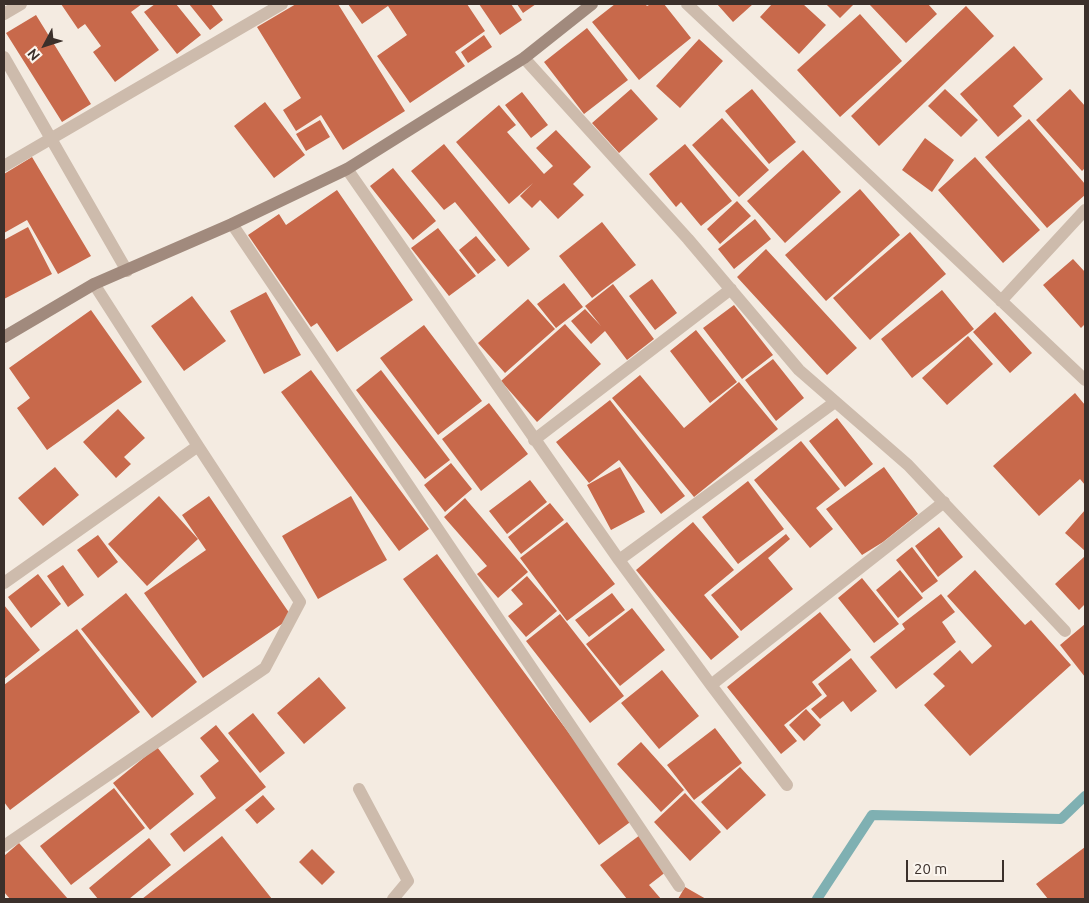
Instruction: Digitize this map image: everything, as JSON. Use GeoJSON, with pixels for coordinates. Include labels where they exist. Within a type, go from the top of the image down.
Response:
{"type":"FeatureCollection","features":[{"type":"Feature","properties":{"kind":"street"},"geometry":{"type":"LineString","coordinates":[[4,14],[21,4]]}},
{"type":"Feature","properties":{"kind":"street"},"geometry":{"type":"LineString","coordinates":[[4,166],[282,4]]}},
{"type":"Feature","properties":{"kind":"street"},"geometry":{"type":"LineString","coordinates":[[4,337],[94,284],[232,224],[347,169],[524,58],[592,4]]}},
{"type":"Feature","properties":{"kind":"street"},"geometry":{"type":"LineString","coordinates":[[687,4],[1085,380]]}},
{"type":"Feature","properties":{"kind":"street"},"geometry":{"type":"LineString","coordinates":[[4,57],[127,271]]}},
{"type":"Feature","properties":{"kind":"street"},"geometry":{"type":"LineString","coordinates":[[524,58],[688,239],[798,370],[908,465],[1065,631]]}},
{"type":"Feature","properties":{"kind":"street"},"geometry":{"type":"LineString","coordinates":[[347,169],[619,560],[711,686],[788,785]]}},
{"type":"Feature","properties":{"kind":"street"},"geometry":{"type":"LineString","coordinates":[[1001,302],[1085,210]]}},
{"type":"Feature","properties":{"kind":"street"},"geometry":{"type":"LineString","coordinates":[[232,224],[679,886]]}},
{"type":"Feature","properties":{"kind":"street"},"geometry":{"type":"LineString","coordinates":[[4,846],[265,668],[300,602],[94,284]]}},
{"type":"Feature","properties":{"kind":"street"},"geometry":{"type":"LineString","coordinates":[[534,440],[731,289]]}},
{"type":"Feature","properties":{"kind":"street"},"geometry":{"type":"LineString","coordinates":[[619,560],[835,402]]}},
{"type":"Feature","properties":{"kind":"street"},"geometry":{"type":"LineString","coordinates":[[4,582],[198,446]]}},
{"type":"Feature","properties":{"kind":"street"},"geometry":{"type":"LineString","coordinates":[[711,686],[944,502]]}},
{"type":"Feature","properties":{"kind":"street"},"geometry":{"type":"LineString","coordinates":[[359,788],[408,881],[393,899]]}},
{"type":"Feature","properties":{"kind":"building"},"geometry":{"type":"Polygon","coordinates":[[[61,4],[142,4],[131,12],[159,50],[115,82],[93,52],[101,46],[85,24],[78,29],[61,4]]]}},
{"type":"Feature","properties":{"kind":"building"},"geometry":{"type":"Polygon","coordinates":[[[155,4],[176,4],[201,35],[177,54],[144,12],[155,4]]]}},
{"type":"Feature","properties":{"kind":"building"},"geometry":{"type":"Polygon","coordinates":[[[189,4],[211,4],[223,20],[210,30],[189,4]]]}},
{"type":"Feature","properties":{"kind":"building"},"geometry":{"type":"Polygon","coordinates":[[[296,4],[338,4],[405,111],[343,150],[321,115],[296,131],[283,110],[301,98],[257,27],[296,4]]]}},
{"type":"Feature","properties":{"kind":"building"},"geometry":{"type":"Polygon","coordinates":[[[348,4],[467,4],[485,31],[455,52],[465,66],[410,103],[377,56],[407,35],[388,6],[362,24],[348,4]]]}},
{"type":"Feature","properties":{"kind":"building"},"geometry":{"type":"Polygon","coordinates":[[[479,4],[511,4],[522,20],[500,35],[479,4]]]}},
{"type":"Feature","properties":{"kind":"building"},"geometry":{"type":"Polygon","coordinates":[[[517,4],[536,4],[523,13],[517,4]]]}},
{"type":"Feature","properties":{"kind":"building"},"geometry":{"type":"Polygon","coordinates":[[[615,4],[645,4],[647,6],[651,4],[664,4],[691,38],[639,80],[592,22],[615,4]]]}},
{"type":"Feature","properties":{"kind":"building"},"geometry":{"type":"Polygon","coordinates":[[[717,4],[753,4],[733,22],[717,4]]]}},
{"type":"Feature","properties":{"kind":"building"},"geometry":{"type":"Polygon","coordinates":[[[772,4],[803,4],[826,25],[799,54],[760,17],[772,4]]]}},
{"type":"Feature","properties":{"kind":"building"},"geometry":{"type":"Polygon","coordinates":[[[826,4],[854,4],[840,18],[826,4]]]}},
{"type":"Feature","properties":{"kind":"building"},"geometry":{"type":"Polygon","coordinates":[[[869,4],[928,4],[937,14],[906,43],[869,4]]]}},
{"type":"Feature","properties":{"kind":"building"},"geometry":{"type":"Polygon","coordinates":[[[966,6],[994,36],[879,146],[851,116],[966,6]]]}},
{"type":"Feature","properties":{"kind":"building"},"geometry":{"type":"Polygon","coordinates":[[[860,14],[902,61],[840,117],[797,70],[860,14]]]}},
{"type":"Feature","properties":{"kind":"building"},"geometry":{"type":"Polygon","coordinates":[[[36,15],[91,104],[62,122],[6,33],[36,15]]]}},
{"type":"Feature","properties":{"kind":"building"},"geometry":{"type":"Polygon","coordinates":[[[587,28],[628,80],[584,114],[544,62],[587,28]]]}},
{"type":"Feature","properties":{"kind":"building"},"geometry":{"type":"Polygon","coordinates":[[[484,35],[492,47],[468,63],[461,52],[484,35]]]}},
{"type":"Feature","properties":{"kind":"building"},"geometry":{"type":"Polygon","coordinates":[[[699,39],[723,61],[680,108],[656,86],[699,39]]]}},
{"type":"Feature","properties":{"kind":"building"},"geometry":{"type":"Polygon","coordinates":[[[1014,46],[1043,79],[1013,106],[1022,116],[998,137],[960,94],[1014,46]]]}},
{"type":"Feature","properties":{"kind":"building"},"geometry":{"type":"Polygon","coordinates":[[[631,89],[658,119],[619,153],[592,123],[631,89]]]}},
{"type":"Feature","properties":{"kind":"building"},"geometry":{"type":"Polygon","coordinates":[[[752,89],[796,142],[769,164],[725,111],[752,89]]]}},
{"type":"Feature","properties":{"kind":"building"},"geometry":{"type":"Polygon","coordinates":[[[945,89],[978,120],[961,137],[928,106],[945,89]]]}},
{"type":"Feature","properties":{"kind":"building"},"geometry":{"type":"Polygon","coordinates":[[[1070,89],[1085,106],[1085,168],[1082,171],[1036,120],[1070,89]]]}},
{"type":"Feature","properties":{"kind":"building"},"geometry":{"type":"Polygon","coordinates":[[[522,92],[548,125],[531,138],[505,105],[522,92]]]}},
{"type":"Feature","properties":{"kind":"building"},"geometry":{"type":"Polygon","coordinates":[[[265,102],[305,155],[274,178],[234,126],[265,102]]]}},
{"type":"Feature","properties":{"kind":"building"},"geometry":{"type":"Polygon","coordinates":[[[499,105],[516,125],[507,132],[544,174],[553,166],[536,148],[556,130],[591,167],[573,184],[584,195],[558,219],[540,200],[532,208],[520,196],[533,183],[509,204],[456,142],[499,105]]]}},
{"type":"Feature","properties":{"kind":"building"},"geometry":{"type":"Polygon","coordinates":[[[722,118],[769,170],[739,197],[692,145],[722,118]]]}},
{"type":"Feature","properties":{"kind":"building"},"geometry":{"type":"Polygon","coordinates":[[[1029,119],[1085,184],[1085,195],[1047,228],[985,157],[1029,119]]]}},
{"type":"Feature","properties":{"kind":"building"},"geometry":{"type":"Polygon","coordinates":[[[320,120],[330,137],[306,151],[296,134],[320,120]]]}},
{"type":"Feature","properties":{"kind":"building"},"geometry":{"type":"Polygon","coordinates":[[[925,138],[954,160],[932,192],[902,170],[925,138]]]}},
{"type":"Feature","properties":{"kind":"building"},"geometry":{"type":"Polygon","coordinates":[[[444,144],[530,249],[508,267],[455,202],[444,210],[411,171],[444,144]]]}},
{"type":"Feature","properties":{"kind":"building"},"geometry":{"type":"Polygon","coordinates":[[[685,144],[732,201],[701,226],[681,202],[676,207],[649,174],[685,144]]]}},
{"type":"Feature","properties":{"kind":"building"},"geometry":{"type":"Polygon","coordinates":[[[803,150],[841,192],[785,243],[747,201],[803,150]]]}},
{"type":"Feature","properties":{"kind":"building"},"geometry":{"type":"Polygon","coordinates":[[[32,157],[91,256],[58,274],[27,220],[4,233],[4,174],[32,157]]]}},
{"type":"Feature","properties":{"kind":"building"},"geometry":{"type":"Polygon","coordinates":[[[975,157],[1040,230],[1003,263],[938,190],[975,157]]]}},
{"type":"Feature","properties":{"kind":"building"},"geometry":{"type":"Polygon","coordinates":[[[393,168],[436,221],[413,240],[370,186],[393,168]]]}},
{"type":"Feature","properties":{"kind":"building"},"geometry":{"type":"Polygon","coordinates":[[[860,189],[900,235],[826,301],[785,255],[860,189]]]}},
{"type":"Feature","properties":{"kind":"building"},"geometry":{"type":"Polygon","coordinates":[[[337,190],[413,300],[337,352],[317,323],[311,327],[248,235],[279,214],[286,225],[337,190]]]}},
{"type":"Feature","properties":{"kind":"building"},"geometry":{"type":"Polygon","coordinates":[[[737,201],[751,216],[720,244],[707,229],[737,201]]]}},
{"type":"Feature","properties":{"kind":"building"},"geometry":{"type":"Polygon","coordinates":[[[755,219],[771,239],[734,269],[718,249],[755,219]]]}},
{"type":"Feature","properties":{"kind":"building"},"geometry":{"type":"Polygon","coordinates":[[[602,222],[636,265],[592,298],[559,256],[602,222]]]}},
{"type":"Feature","properties":{"kind":"building"},"geometry":{"type":"Polygon","coordinates":[[[28,227],[52,274],[4,299],[4,240],[28,227]]]}},
{"type":"Feature","properties":{"kind":"building"},"geometry":{"type":"Polygon","coordinates":[[[438,228],[476,276],[449,296],[411,248],[438,228]]]}},
{"type":"Feature","properties":{"kind":"building"},"geometry":{"type":"Polygon","coordinates":[[[910,232],[946,274],[870,340],[833,298],[910,232]]]}},
{"type":"Feature","properties":{"kind":"building"},"geometry":{"type":"Polygon","coordinates":[[[476,236],[496,260],[478,274],[459,250],[476,236]]]}},
{"type":"Feature","properties":{"kind":"building"},"geometry":{"type":"Polygon","coordinates":[[[766,249],[857,348],[827,375],[737,277],[766,249]]]}},
{"type":"Feature","properties":{"kind":"building"},"geometry":{"type":"Polygon","coordinates":[[[1073,259],[1085,272],[1085,324],[1081,328],[1043,285],[1073,259]]]}},
{"type":"Feature","properties":{"kind":"building"},"geometry":{"type":"Polygon","coordinates":[[[652,279],[677,313],[655,330],[629,296],[652,279]]]}},
{"type":"Feature","properties":{"kind":"building"},"geometry":{"type":"Polygon","coordinates":[[[564,283],[583,307],[556,328],[537,304],[564,283]]]}},
{"type":"Feature","properties":{"kind":"building"},"geometry":{"type":"Polygon","coordinates":[[[613,284],[654,339],[627,360],[605,331],[591,344],[571,321],[585,309],[601,326],[585,306],[613,284]]]}},
{"type":"Feature","properties":{"kind":"building"},"geometry":{"type":"Polygon","coordinates":[[[942,290],[974,329],[912,378],[881,339],[942,290]]]}},
{"type":"Feature","properties":{"kind":"building"},"geometry":{"type":"Polygon","coordinates":[[[266,292],[301,355],[264,374],[230,311],[266,292]]]}},
{"type":"Feature","properties":{"kind":"building"},"geometry":{"type":"Polygon","coordinates":[[[192,296],[226,341],[184,371],[151,326],[192,296]]]}},
{"type":"Feature","properties":{"kind":"building"},"geometry":{"type":"Polygon","coordinates":[[[528,299],[555,329],[505,373],[478,343],[528,299]]]}},
{"type":"Feature","properties":{"kind":"building"},"geometry":{"type":"Polygon","coordinates":[[[734,305],[773,355],[742,379],[703,328],[734,305]]]}},
{"type":"Feature","properties":{"kind":"building"},"geometry":{"type":"Polygon","coordinates":[[[91,310],[142,382],[47,450],[17,408],[30,398],[9,368],[91,310]]]}},
{"type":"Feature","properties":{"kind":"building"},"geometry":{"type":"Polygon","coordinates":[[[995,312],[1032,353],[1010,373],[973,332],[995,312]]]}},
{"type":"Feature","properties":{"kind":"building"},"geometry":{"type":"Polygon","coordinates":[[[565,324],[601,364],[537,422],[501,381],[565,324]]]}},
{"type":"Feature","properties":{"kind":"building"},"geometry":{"type":"Polygon","coordinates":[[[424,325],[482,401],[438,435],[380,358],[424,325]]]}},
{"type":"Feature","properties":{"kind":"building"},"geometry":{"type":"Polygon","coordinates":[[[696,330],[737,382],[710,403],[670,351],[696,330]]]}},
{"type":"Feature","properties":{"kind":"building"},"geometry":{"type":"Polygon","coordinates":[[[968,336],[993,364],[947,405],[922,378],[968,336]]]}},
{"type":"Feature","properties":{"kind":"building"},"geometry":{"type":"Polygon","coordinates":[[[773,359],[804,398],[776,421],[745,380],[773,359]]]}},
{"type":"Feature","properties":{"kind":"building"},"geometry":{"type":"Polygon","coordinates":[[[311,370],[429,529],[399,551],[281,392],[311,370]]]}},
{"type":"Feature","properties":{"kind":"building"},"geometry":{"type":"Polygon","coordinates":[[[381,370],[450,460],[425,479],[356,390],[381,370]]]}},
{"type":"Feature","properties":{"kind":"building"},"geometry":{"type":"Polygon","coordinates":[[[640,375],[684,428],[739,382],[778,429],[694,497],[612,398],[640,375]]]}},
{"type":"Feature","properties":{"kind":"building"},"geometry":{"type":"Polygon","coordinates":[[[1075,393],[1085,405],[1085,485],[1080,479],[1039,516],[993,466],[1075,393]]]}},
{"type":"Feature","properties":{"kind":"building"},"geometry":{"type":"Polygon","coordinates":[[[610,400],[685,496],[661,514],[619,460],[589,483],[556,442],[610,400]]]}},
{"type":"Feature","properties":{"kind":"building"},"geometry":{"type":"Polygon","coordinates":[[[489,403],[528,454],[481,491],[442,439],[489,403]]]}},
{"type":"Feature","properties":{"kind":"building"},"geometry":{"type":"Polygon","coordinates":[[[118,409],[145,438],[124,457],[131,464],[116,478],[83,442],[118,409]]]}},
{"type":"Feature","properties":{"kind":"building"},"geometry":{"type":"Polygon","coordinates":[[[837,418],[873,464],[845,487],[809,441],[837,418]]]}},
{"type":"Feature","properties":{"kind":"building"},"geometry":{"type":"Polygon","coordinates":[[[801,441],[840,489],[816,508],[833,529],[810,548],[754,480],[801,441]]]}},
{"type":"Feature","properties":{"kind":"building"},"geometry":{"type":"Polygon","coordinates":[[[451,463],[472,489],[445,512],[424,485],[451,463]]]}},
{"type":"Feature","properties":{"kind":"building"},"geometry":{"type":"Polygon","coordinates":[[[55,467],[79,495],[43,526],[18,498],[55,467]]]}},
{"type":"Feature","properties":{"kind":"building"},"geometry":{"type":"Polygon","coordinates":[[[620,467],[645,512],[611,530],[587,485],[620,467]]]}},
{"type":"Feature","properties":{"kind":"building"},"geometry":{"type":"Polygon","coordinates":[[[884,467],[918,514],[883,542],[862,555],[826,509],[884,467]]]}},
{"type":"Feature","properties":{"kind":"building"},"geometry":{"type":"Polygon","coordinates":[[[530,480],[547,502],[507,534],[489,511],[530,480]]]}},
{"type":"Feature","properties":{"kind":"building"},"geometry":{"type":"Polygon","coordinates":[[[748,481],[784,529],[738,564],[702,517],[748,481]]]}},
{"type":"Feature","properties":{"kind":"building"},"geometry":{"type":"Polygon","coordinates":[[[159,496],[198,539],[147,586],[108,544],[159,496]]]}},
{"type":"Feature","properties":{"kind":"building"},"geometry":{"type":"Polygon","coordinates":[[[209,496],[292,617],[203,678],[144,593],[206,550],[182,515],[209,496]]]}},
{"type":"Feature","properties":{"kind":"building"},"geometry":{"type":"Polygon","coordinates":[[[351,496],[387,560],[318,599],[282,536],[351,496]]]}},
{"type":"Feature","properties":{"kind":"building"},"geometry":{"type":"Polygon","coordinates":[[[465,498],[528,572],[498,598],[477,574],[487,566],[444,517],[465,498]]]}},
{"type":"Feature","properties":{"kind":"building"},"geometry":{"type":"Polygon","coordinates":[[[550,503],[564,520],[521,554],[508,537],[550,503]]]}},
{"type":"Feature","properties":{"kind":"building"},"geometry":{"type":"Polygon","coordinates":[[[1085,510],[1085,551],[1065,533],[1085,510]]]}},
{"type":"Feature","properties":{"kind":"building"},"geometry":{"type":"Polygon","coordinates":[[[567,522],[615,584],[567,621],[520,558],[567,522]]]}},
{"type":"Feature","properties":{"kind":"building"},"geometry":{"type":"Polygon","coordinates":[[[693,522],[734,570],[704,595],[739,637],[711,660],[636,570],[693,522]]]}},
{"type":"Feature","properties":{"kind":"building"},"geometry":{"type":"Polygon","coordinates":[[[939,527],[963,557],[938,577],[915,546],[939,527]]]}},
{"type":"Feature","properties":{"kind":"building"},"geometry":{"type":"Polygon","coordinates":[[[786,534],[790,539],[768,558],[793,589],[741,631],[711,595],[786,534]]]}},
{"type":"Feature","properties":{"kind":"building"},"geometry":{"type":"Polygon","coordinates":[[[98,535],[118,562],[98,578],[77,550],[98,535]]]}},
{"type":"Feature","properties":{"kind":"building"},"geometry":{"type":"Polygon","coordinates":[[[912,547],[938,581],[922,593],[896,560],[912,547]]]}},
{"type":"Feature","properties":{"kind":"building"},"geometry":{"type":"Polygon","coordinates":[[[437,554],[633,820],[599,845],[403,579],[437,554]]]}},
{"type":"Feature","properties":{"kind":"building"},"geometry":{"type":"Polygon","coordinates":[[[1085,556],[1085,604],[1079,610],[1055,584],[1085,556]]]}},
{"type":"Feature","properties":{"kind":"building"},"geometry":{"type":"Polygon","coordinates":[[[63,565],[84,595],[68,607],[47,576],[63,565]]]}},
{"type":"Feature","properties":{"kind":"building"},"geometry":{"type":"Polygon","coordinates":[[[900,570],[923,598],[898,618],[876,590],[900,570]]]}},
{"type":"Feature","properties":{"kind":"building"},"geometry":{"type":"Polygon","coordinates":[[[975,570],[1025,625],[1031,620],[1071,665],[970,756],[924,705],[945,686],[933,674],[960,650],[972,664],[992,646],[947,596],[975,570]]]}},
{"type":"Feature","properties":{"kind":"building"},"geometry":{"type":"Polygon","coordinates":[[[38,574],[61,604],[31,628],[8,597],[38,574]]]}},
{"type":"Feature","properties":{"kind":"building"},"geometry":{"type":"Polygon","coordinates":[[[527,576],[557,611],[526,637],[508,616],[523,604],[511,590],[527,576]]]}},
{"type":"Feature","properties":{"kind":"building"},"geometry":{"type":"Polygon","coordinates":[[[862,578],[899,624],[874,643],[838,598],[862,578]]]}},
{"type":"Feature","properties":{"kind":"building"},"geometry":{"type":"Polygon","coordinates":[[[126,593],[197,682],[152,718],[81,629],[126,593]]]}},
{"type":"Feature","properties":{"kind":"building"},"geometry":{"type":"Polygon","coordinates":[[[612,593],[625,610],[589,637],[575,620],[612,593]]]}},
{"type":"Feature","properties":{"kind":"building"},"geometry":{"type":"Polygon","coordinates":[[[941,594],[955,612],[942,622],[956,642],[896,689],[870,657],[905,629],[902,624],[941,594]]]}},
{"type":"Feature","properties":{"kind":"building"},"geometry":{"type":"Polygon","coordinates":[[[4,605],[40,650],[4,679],[4,605]]]}},
{"type":"Feature","properties":{"kind":"building"},"geometry":{"type":"Polygon","coordinates":[[[632,608],[665,650],[620,686],[586,644],[632,608]]]}},
{"type":"Feature","properties":{"kind":"building"},"geometry":{"type":"Polygon","coordinates":[[[820,612],[851,650],[812,682],[822,695],[784,725],[797,741],[781,754],[727,687],[820,612]]]}},
{"type":"Feature","properties":{"kind":"building"},"geometry":{"type":"Polygon","coordinates":[[[560,614],[624,696],[590,723],[526,641],[560,614]]]}},
{"type":"Feature","properties":{"kind":"building"},"geometry":{"type":"Polygon","coordinates":[[[1085,624],[1085,677],[1060,645],[1085,624]]]}},
{"type":"Feature","properties":{"kind":"building"},"geometry":{"type":"Polygon","coordinates":[[[77,629],[140,712],[10,810],[4,802],[4,685],[77,629]]]}},
{"type":"Feature","properties":{"kind":"building"},"geometry":{"type":"Polygon","coordinates":[[[851,658],[877,691],[851,712],[843,701],[820,719],[811,709],[827,696],[818,684],[851,658]]]}},
{"type":"Feature","properties":{"kind":"building"},"geometry":{"type":"Polygon","coordinates":[[[662,670],[699,716],[659,749],[621,703],[662,670]]]}},
{"type":"Feature","properties":{"kind":"building"},"geometry":{"type":"Polygon","coordinates":[[[319,677],[346,708],[304,744],[277,713],[319,677]]]}},
{"type":"Feature","properties":{"kind":"building"},"geometry":{"type":"Polygon","coordinates":[[[806,709],[821,725],[804,741],[789,725],[806,709]]]}},
{"type":"Feature","properties":{"kind":"building"},"geometry":{"type":"Polygon","coordinates":[[[253,713],[285,753],[260,773],[228,733],[253,713]]]}},
{"type":"Feature","properties":{"kind":"building"},"geometry":{"type":"Polygon","coordinates":[[[216,725],[266,787],[184,852],[170,834],[216,798],[200,776],[219,761],[200,738],[216,725]]]}},
{"type":"Feature","properties":{"kind":"building"},"geometry":{"type":"Polygon","coordinates":[[[715,728],[742,763],[694,800],[667,765],[715,728]]]}},
{"type":"Feature","properties":{"kind":"building"},"geometry":{"type":"Polygon","coordinates":[[[641,742],[684,790],[661,812],[617,764],[641,742]]]}},
{"type":"Feature","properties":{"kind":"building"},"geometry":{"type":"Polygon","coordinates":[[[157,747],[194,794],[150,830],[113,783],[157,747]]]}},
{"type":"Feature","properties":{"kind":"building"},"geometry":{"type":"Polygon","coordinates":[[[740,767],[766,795],[727,830],[701,802],[740,767]]]}},
{"type":"Feature","properties":{"kind":"building"},"geometry":{"type":"Polygon","coordinates":[[[114,788],[145,828],[71,885],[40,846],[114,788]]]}},
{"type":"Feature","properties":{"kind":"building"},"geometry":{"type":"Polygon","coordinates":[[[685,793],[721,832],[690,861],[654,822],[685,793]]]}},
{"type":"Feature","properties":{"kind":"building"},"geometry":{"type":"Polygon","coordinates":[[[263,795],[275,809],[257,824],[245,810],[263,795]]]}},
{"type":"Feature","properties":{"kind":"building"},"geometry":{"type":"Polygon","coordinates":[[[640,835],[667,871],[649,885],[661,899],[627,899],[600,865],[640,835]]]}},
{"type":"Feature","properties":{"kind":"building"},"geometry":{"type":"Polygon","coordinates":[[[222,836],[272,899],[142,899],[222,836]]]}},
{"type":"Feature","properties":{"kind":"building"},"geometry":{"type":"Polygon","coordinates":[[[149,838],[171,865],[129,899],[98,899],[89,888],[149,838]]]}},
{"type":"Feature","properties":{"kind":"building"},"geometry":{"type":"Polygon","coordinates":[[[19,843],[68,899],[10,899],[4,892],[4,856],[19,843]]]}},
{"type":"Feature","properties":{"kind":"building"},"geometry":{"type":"Polygon","coordinates":[[[1085,847],[1085,899],[1048,899],[1036,884],[1085,847]]]}},
{"type":"Feature","properties":{"kind":"building"},"geometry":{"type":"Polygon","coordinates":[[[312,849],[335,872],[322,885],[299,862],[312,849]]]}},
{"type":"Feature","properties":{"kind":"building"},"geometry":{"type":"Polygon","coordinates":[[[685,887],[706,899],[678,899],[685,887]]]}},
{"type":"Feature","properties":{"kind":"waterway"},"geometry":{"type":"LineString","coordinates":[[817,899],[872,815],[1061,819],[1085,796]]}}]}
